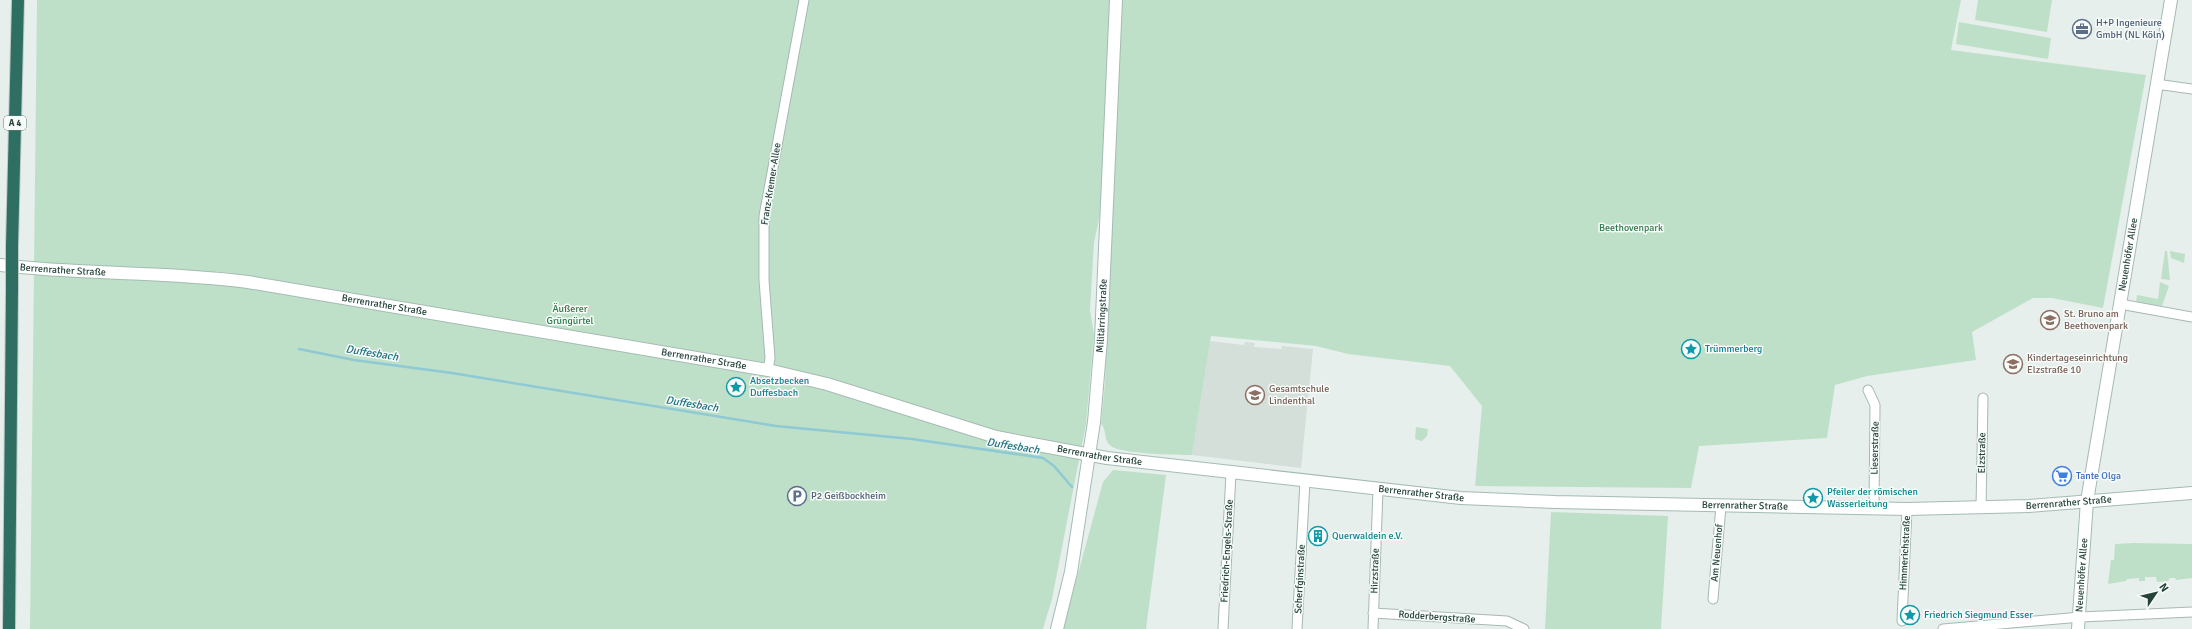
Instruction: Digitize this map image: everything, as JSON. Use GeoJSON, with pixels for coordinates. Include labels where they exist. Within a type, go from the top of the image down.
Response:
{"type":"FeatureCollection","features":[{"type":"Feature","properties":{"kind":"highway","name":"A 4"},"geometry":{"type":"LineString","coordinates":[[9,629],[12,246],[18,0]]}},
{"type":"Feature","properties":{"kind":"street","name":"Franz-Kremer-Allee"},"geometry":{"type":"LineString","coordinates":[[768,370],[770,358],[764,280],[764,216],[804,0]]}},
{"type":"Feature","properties":{"kind":"street","name":"Militärringstraße"},"geometry":{"type":"LineString","coordinates":[[1057,629],[1071,572],[1090,454],[1101,339],[1116,0]]}},
{"type":"Feature","properties":{"kind":"street","name":"Neuenhöfer Allee"},"geometry":{"type":"LineString","coordinates":[[2078,623],[2087,501],[2171,0]]}},
{"type":"Feature","properties":{"kind":"street"},"geometry":{"type":"LineString","coordinates":[[2156,84],[2192,89]]}},
{"type":"Feature","properties":{"kind":"street","name":"Berrenrather Straße"},"geometry":{"type":"LineString","coordinates":[[0,265],[37,270],[205,276],[248,282],[768,370],[824,383],[996,437],[1090,454],[1305,482],[1476,499],[1721,506],[1907,509],[1981,508],[2192,493]]}},
{"type":"Feature","properties":{"kind":"street"},"geometry":{"type":"LineString","coordinates":[[2120,304],[2192,317]]}},
{"type":"Feature","properties":{"kind":"street","name":"Lieserstraße"},"geometry":{"type":"LineString","coordinates":[[1868,390],[1875,405],[1874,508]]}},
{"type":"Feature","properties":{"kind":"street","name":"Elzstraße"},"geometry":{"type":"LineString","coordinates":[[1981,508],[1983,398]]}},
{"type":"Feature","properties":{"kind":"street","name":"Friedrich-Engels-Straße"},"geometry":{"type":"LineString","coordinates":[[1223,629],[1231,473]]}},
{"type":"Feature","properties":{"kind":"street","name":"Scherfginstraße"},"geometry":{"type":"LineString","coordinates":[[1297,629],[1305,482]]}},
{"type":"Feature","properties":{"kind":"street","name":"Hirzstraße"},"geometry":{"type":"LineString","coordinates":[[1373,629],[1378,489]]}},
{"type":"Feature","properties":{"kind":"street","name":"Am Neuenhof"},"geometry":{"type":"LineString","coordinates":[[1713,599],[1721,506]]}},
{"type":"Feature","properties":{"kind":"street","name":"Himmerichstraße"},"geometry":{"type":"LineString","coordinates":[[1902,621],[1907,509]]}},
{"type":"Feature","properties":{"kind":"street"},"geometry":{"type":"LineString","coordinates":[[1943,629],[2078,623],[2192,612]]}},
{"type":"Feature","properties":{"kind":"street","name":"Rodderbergstraße"},"geometry":{"type":"LineString","coordinates":[[1373,613],[1506,622],[1524,629]]}},
{"type":"Feature","properties":{"kind":"shaded area","name":"Gesamtschule Lindenthal"},"geometry":{"type":"Polygon","coordinates":[[[1210,341],[1244,345],[1245,342],[1255,343],[1254,347],[1281,349],[1282,346],[1313,349],[1301,468],[1192,455],[1210,341]]]}},
{"type":"Feature","properties":{"kind":"green space","name":"Äußerer Grüngürtel"},"geometry":{"type":"Polygon","coordinates":[[[37,0],[1111,0],[1101,209],[1094,243],[1090,310],[1094,335],[1086,424],[1052,599],[1043,629],[30,629],[37,0]]]}},
{"type":"Feature","properties":{"kind":"green space","name":"Beethovenpark"},"geometry":{"type":"Polygon","coordinates":[[[1122,0],[1961,0],[1951,50],[2146,75],[2103,308],[2052,298],[2033,298],[1972,332],[1976,360],[1867,376],[1835,385],[1827,438],[1699,446],[1691,488],[1475,486],[1482,406],[1450,366],[1348,354],[1316,346],[1211,336],[1192,455],[1149,454],[1117,449],[1111,446],[1107,441],[1103,426],[1101,424],[1105,383],[1122,0]]]}},
{"type":"Feature","properties":{"kind":"green space"},"geometry":{"type":"Polygon","coordinates":[[[1978,0],[2052,0],[2047,32],[1975,20],[1978,0]]]}},
{"type":"Feature","properties":{"kind":"green space"},"geometry":{"type":"Polygon","coordinates":[[[1959,22],[2051,38],[2048,59],[1956,44],[1959,22]]]}},
{"type":"Feature","properties":{"kind":"green space"},"geometry":{"type":"Polygon","coordinates":[[[2165,251],[2167,251],[2170,280],[2161,279],[2165,251]]]}},
{"type":"Feature","properties":{"kind":"green space"},"geometry":{"type":"Polygon","coordinates":[[[2170,251],[2185,254],[2184,263],[2171,258],[2170,251]]]}},
{"type":"Feature","properties":{"kind":"green space"},"geometry":{"type":"Polygon","coordinates":[[[2160,282],[2169,286],[2162,306],[2136,302],[2137,295],[2158,299],[2160,282]]]}},
{"type":"Feature","properties":{"kind":"green space"},"geometry":{"type":"Polygon","coordinates":[[[1416,427],[1428,429],[1427,436],[1422,441],[1415,439],[1416,427]]]}},
{"type":"Feature","properties":{"kind":"green space"},"geometry":{"type":"Polygon","coordinates":[[[1113,470],[1166,475],[1146,629],[1063,629],[1103,482],[1113,470]]]}},
{"type":"Feature","properties":{"kind":"green space"},"geometry":{"type":"Polygon","coordinates":[[[1551,512],[1668,516],[1661,629],[1545,629],[1551,512]]]}},
{"type":"Feature","properties":{"kind":"green space"},"geometry":{"type":"Polygon","coordinates":[[[2115,544],[2192,544],[2192,578],[2176,580],[2175,578],[2170,578],[2168,581],[2157,582],[2156,577],[2145,577],[2145,581],[2139,581],[2139,578],[2127,579],[2126,581],[2108,584],[2111,560],[2114,560],[2115,544]]]}},
{"type":"Feature","properties":{"kind":"waterway","name":"Duffesbach"},"geometry":{"type":"LineString","coordinates":[[299,349],[354,360],[452,373],[776,426],[912,439],[1043,458],[1054,466],[1072,487]]}},
{"type":"Feature","properties":{"kind":"place","name":"H+P Ingenieure GmbH (NL Köln)"},"geometry":{"type":"Point","coordinates":[2082,29]}},
{"type":"Feature","properties":{"kind":"place","name":"St. Bruno am Beethovenpark"},"geometry":{"type":"Point","coordinates":[2050,320]}},
{"type":"Feature","properties":{"kind":"place","name":"Trümmerberg"},"geometry":{"type":"Point","coordinates":[1691,349]}},
{"type":"Feature","properties":{"kind":"place","name":"Kindertageseinrichtung Elzstraße 10"},"geometry":{"type":"Point","coordinates":[2013,364]}},
{"type":"Feature","properties":{"kind":"place","name":"Absetzbecken Duffesbach"},"geometry":{"type":"Point","coordinates":[736,387]}},
{"type":"Feature","properties":{"kind":"place","name":"Gesamtschule Lindenthal"},"geometry":{"type":"Point","coordinates":[1255,395]}},
{"type":"Feature","properties":{"kind":"place","name":"Tante Olga"},"geometry":{"type":"Point","coordinates":[2062,476]}},
{"type":"Feature","properties":{"kind":"place","name":"P2 Geißbockheim"},"geometry":{"type":"Point","coordinates":[797,496]}},
{"type":"Feature","properties":{"kind":"place","name":"Pfeiler der römischen Wasserleitung"},"geometry":{"type":"Point","coordinates":[1813,498]}},
{"type":"Feature","properties":{"kind":"place","name":"Querwaldein e.V."},"geometry":{"type":"Point","coordinates":[1318,536]}},
{"type":"Feature","properties":{"kind":"place","name":"Friedrich Siegmund Esser"},"geometry":{"type":"Point","coordinates":[1910,615]}}]}
